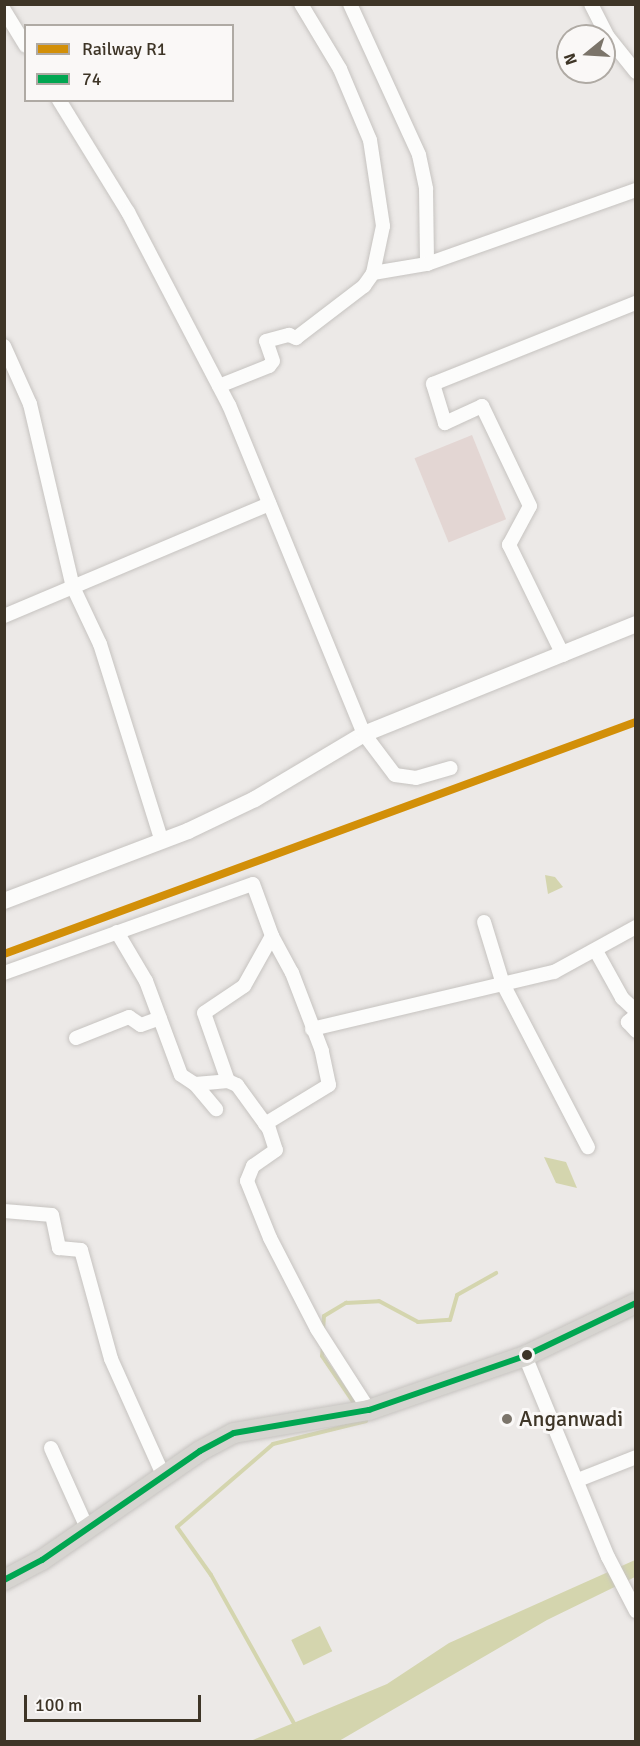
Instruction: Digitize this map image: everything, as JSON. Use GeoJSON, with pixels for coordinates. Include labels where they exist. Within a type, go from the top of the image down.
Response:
{"type":"FeatureCollection","features":[{"type":"Feature","properties":{"kind":"main road"},"geometry":{"type":"LineString","coordinates":[[4,1580],[88,1530],[164,1477],[234,1433],[369,1410],[525,1356],[636,1304]]}},
{"type":"Feature","properties":{"kind":"street"},"geometry":{"type":"LineString","coordinates":[[219,386],[269,366],[273,361],[266,341],[289,335],[296,338],[364,286],[373,273],[383,226],[370,140],[340,69],[301,4]]}},
{"type":"Feature","properties":{"kind":"street"},"geometry":{"type":"LineString","coordinates":[[350,4],[419,155],[426,189],[427,264]]}},
{"type":"Feature","properties":{"kind":"street"},"geometry":{"type":"LineString","coordinates":[[591,4],[608,37],[636,72]]}},
{"type":"Feature","properties":{"kind":"street"},"geometry":{"type":"LineString","coordinates":[[4,10],[24,43]]}},
{"type":"Feature","properties":{"kind":"street"},"geometry":{"type":"LineString","coordinates":[[60,102],[128,212],[219,386],[364,734],[395,775],[416,778],[451,768]]}},
{"type":"Feature","properties":{"kind":"street"},"geometry":{"type":"LineString","coordinates":[[373,273],[427,264],[636,190]]}},
{"type":"Feature","properties":{"kind":"street"},"geometry":{"type":"LineString","coordinates":[[563,655],[509,545],[530,506],[492,426],[482,406],[445,423],[433,384],[636,303]]}},
{"type":"Feature","properties":{"kind":"street"},"geometry":{"type":"LineString","coordinates":[[4,346],[30,404],[73,587],[100,644],[162,842]]}},
{"type":"Feature","properties":{"kind":"street"},"geometry":{"type":"LineString","coordinates":[[4,616],[269,504]]}},
{"type":"Feature","properties":{"kind":"street"},"geometry":{"type":"LineString","coordinates":[[4,901],[162,842],[255,799],[364,734],[636,624]]}},
{"type":"Feature","properties":{"kind":"street"},"geometry":{"type":"LineString","coordinates":[[4,973],[253,884],[272,936],[292,973],[322,1051],[328,1085],[265,1124]]}},
{"type":"Feature","properties":{"kind":"street"},"geometry":{"type":"LineString","coordinates":[[484,922],[503,984],[588,1147]]}},
{"type":"Feature","properties":{"kind":"street"},"geometry":{"type":"LineString","coordinates":[[312,1029],[554,972],[596,951],[601,944],[636,927]]}},
{"type":"Feature","properties":{"kind":"street"},"geometry":{"type":"LineString","coordinates":[[117,932],[134,956],[181,1075],[195,1084],[216,1109]]}},
{"type":"Feature","properties":{"kind":"street"},"geometry":{"type":"LineString","coordinates":[[228,1081],[204,1013],[244,986],[272,936]]}},
{"type":"Feature","properties":{"kind":"street"},"geometry":{"type":"LineString","coordinates":[[596,951],[622,998],[636,1013],[628,1022],[636,1031]]}},
{"type":"Feature","properties":{"kind":"street"},"geometry":{"type":"LineString","coordinates":[[76,1038],[129,1017],[141,1025],[160,1018]]}},
{"type":"Feature","properties":{"kind":"street"},"geometry":{"type":"LineString","coordinates":[[195,1084],[228,1081],[243,1090],[265,1124],[276,1150],[253,1166],[247,1181],[270,1238],[317,1329],[369,1410]]}},
{"type":"Feature","properties":{"kind":"street"},"geometry":{"type":"LineString","coordinates":[[4,1211],[52,1215],[59,1248],[81,1250],[111,1359],[164,1477]]}},
{"type":"Feature","properties":{"kind":"street"},"geometry":{"type":"LineString","coordinates":[[525,1356],[608,1557],[636,1611]]}},
{"type":"Feature","properties":{"kind":"street"},"geometry":{"type":"LineString","coordinates":[[51,1448],[88,1530]]}},
{"type":"Feature","properties":{"kind":"street"},"geometry":{"type":"LineString","coordinates":[[578,1480],[636,1457]]}},
{"type":"Feature","properties":{"kind":"shaded area"},"geometry":{"type":"Polygon","coordinates":[[[472,435],[506,519],[449,543],[415,458],[472,435]]]}},
{"type":"Feature","properties":{"kind":"shaded area"},"geometry":{"type":"Polygon","coordinates":[[[545,875],[555,877],[563,887],[548,894],[545,875]]]}},
{"type":"Feature","properties":{"kind":"shaded area"},"geometry":{"type":"Polygon","coordinates":[[[544,1157],[566,1162],[577,1188],[556,1183],[544,1157]]]}},
{"type":"Feature","properties":{"kind":"shaded area"},"geometry":{"type":"Polygon","coordinates":[[[635,1560],[635,1577],[547,1620],[339,1741],[248,1742],[387,1684],[449,1643],[635,1560]]]}},
{"type":"Feature","properties":{"kind":"shaded area"},"geometry":{"type":"Polygon","coordinates":[[[320,1626],[332,1651],[304,1665],[291,1640],[320,1626]]]}},
{"type":"Feature","properties":{"kind":"waterway"},"geometry":{"type":"LineString","coordinates":[[323,1330],[324,1316],[346,1303],[379,1301],[418,1322],[450,1320],[457,1295],[496,1273]]}},
{"type":"Feature","properties":{"kind":"waterway"},"geometry":{"type":"LineString","coordinates":[[323,1347],[322,1356],[354,1403]]}},
{"type":"Feature","properties":{"kind":"waterway"},"geometry":{"type":"LineString","coordinates":[[296,1727],[211,1575],[177,1527],[273,1444],[366,1421]]}},
{"type":"Feature","properties":{"kind":"rail line","name":"R1"},"geometry":{"type":"LineString","coordinates":[[4,954],[636,722]]}},
{"type":"Feature","properties":{"kind":"transit line","name":"74"},"geometry":{"type":"LineString","coordinates":[[4,1580],[42,1560],[200,1451],[234,1433],[369,1410],[525,1356],[636,1303]]}},
{"type":"Feature","properties":{"kind":"place","name":"Anganwadi"},"geometry":{"type":"Point","coordinates":[507,1419]}}]}
